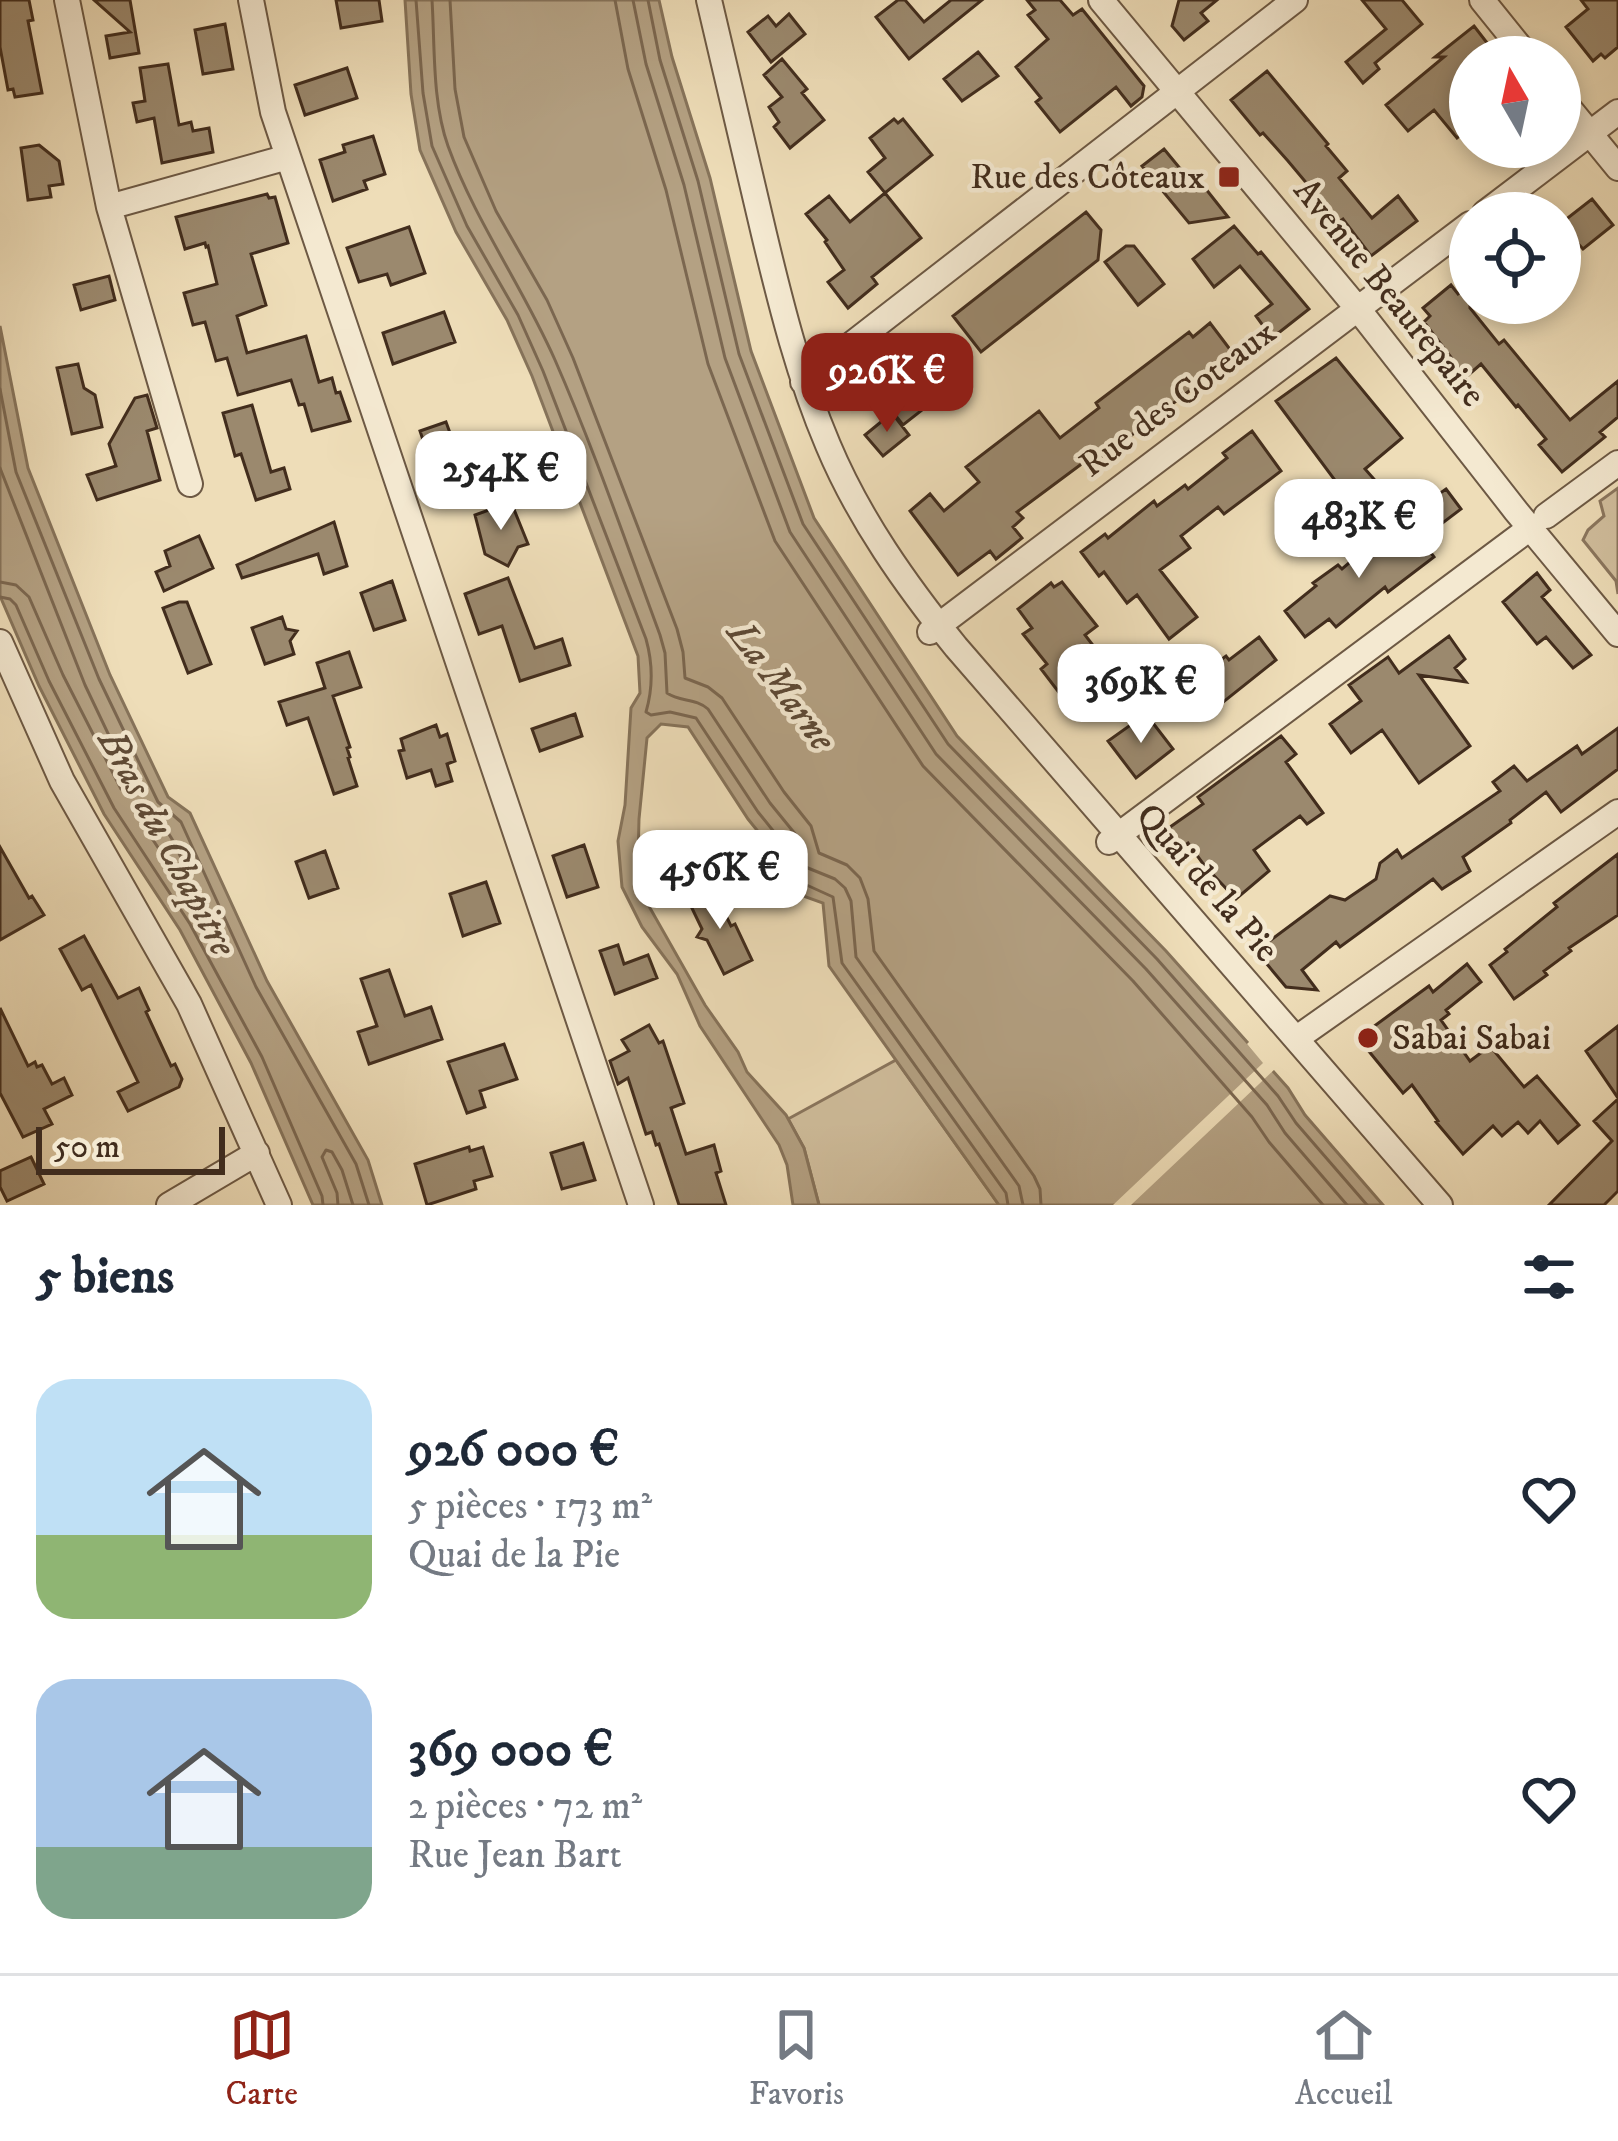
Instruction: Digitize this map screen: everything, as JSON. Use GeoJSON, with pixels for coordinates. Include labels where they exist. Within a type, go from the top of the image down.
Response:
{"type":"FeatureCollection","features":[{"type":"Feature","properties":{"kind":"street"},"geometry":{"type":"LineString","coordinates":[[67,0],[109,207],[190,484]]}},
{"type":"Feature","properties":{"kind":"street"},"geometry":{"type":"LineString","coordinates":[[251,0],[273,112],[640,1205]]}},
{"type":"Feature","properties":{"kind":"street","name":"Quai de la Pie"},"geometry":{"type":"LineString","coordinates":[[709,0],[803,382],[829,450],[874,534],[934,629],[1440,1205]]}},
{"type":"Feature","properties":{"kind":"street","name":"Avenue Beaurepaire"},"geometry":{"type":"LineString","coordinates":[[1101,0],[1538,522],[1618,634]]}},
{"type":"Feature","properties":{"kind":"street"},"geometry":{"type":"LineString","coordinates":[[803,382],[1295,0]]}},
{"type":"Feature","properties":{"kind":"street"},"geometry":{"type":"LineString","coordinates":[[1482,0],[1511,36]]}},
{"type":"Feature","properties":{"kind":"street"},"geometry":{"type":"LineString","coordinates":[[1513,192],[1618,112]]}},
{"type":"Feature","properties":{"kind":"street"},"geometry":{"type":"LineString","coordinates":[[1581,123],[1618,168]]}},
{"type":"Feature","properties":{"kind":"street"},"geometry":{"type":"LineString","coordinates":[[109,207],[288,157]]}},
{"type":"Feature","properties":{"kind":"street","name":"Rue des Coteaux"},"geometry":{"type":"LineString","coordinates":[[934,629],[1449,240]]}},
{"type":"Feature","properties":{"kind":"street"},"geometry":{"type":"LineString","coordinates":[[1113,838],[1618,464]]}},
{"type":"Feature","properties":{"kind":"street"},"geometry":{"type":"LineString","coordinates":[[0,642],[62,781],[189,1004],[279,1205]]}},
{"type":"Feature","properties":{"kind":"street"},"geometry":{"type":"LineString","coordinates":[[1298,1038],[1618,812]]}},
{"type":"Feature","properties":{"kind":"street"},"geometry":{"type":"LineString","coordinates":[[169,1205],[257,1154]]}},
{"type":"Feature","properties":{"kind":"shaded area"},"geometry":{"type":"Polygon","coordinates":[[[1618,488],[1618,594],[1616,581],[1583,540],[1604,516],[1600,501],[1618,488]]]}},
{"type":"Feature","properties":{"kind":"shaded area"},"geometry":{"type":"Polygon","coordinates":[[[896,1060],[999,1205],[819,1205],[804,1148],[788,1119],[896,1060]]]}},
{"type":"Feature","properties":{"kind":"water","name":"La Marne"},"geometry":{"type":"Polygon","coordinates":[[[405,0],[659,0],[710,178],[751,351],[814,518],[957,736],[1166,951],[1288,1088],[1305,1115],[1383,1205],[999,1205],[829,966],[823,903],[778,887],[773,850],[688,727],[661,724],[647,738],[639,819],[638,860],[646,901],[747,1072],[786,1115],[804,1148],[819,1205],[793,1205],[779,1145],[700,1026],[677,974],[642,927],[622,887],[618,841],[631,708],[640,693],[638,656],[532,376],[507,320],[456,232],[420,150],[405,0]]]}},
{"type":"Feature","properties":{"kind":"water","name":"Bras du Chapitre"},"geometry":{"type":"Polygon","coordinates":[[[0,326],[28,468],[110,675],[168,797],[190,813],[267,981],[368,1160],[382,1205],[313,1205],[251,1063],[180,930],[104,814],[39,686],[0,596],[0,326]]]}},
{"type":"Feature","properties":{"kind":"pier"},"geometry":{"type":"Polygon","coordinates":[[[1251,1040],[1276,1068],[1131,1205],[1113,1205],[1263,1063],[1247,1044],[1251,1040]]]}},
{"type":"Feature","properties":{"kind":"building"},"geometry":{"type":"Polygon","coordinates":[[[0,0],[29,0],[33,20],[28,21],[42,93],[15,97],[13,89],[8,90],[0,47],[0,0]]]}},
{"type":"Feature","properties":{"kind":"building"},"geometry":{"type":"Polygon","coordinates":[[[94,0],[130,0],[139,53],[110,58],[106,36],[130,32],[94,0]]]}},
{"type":"Feature","properties":{"kind":"building"},"geometry":{"type":"Polygon","coordinates":[[[336,0],[379,0],[382,21],[341,28],[336,0]]]}},
{"type":"Feature","properties":{"kind":"building"},"geometry":{"type":"Polygon","coordinates":[[[905,0],[924,22],[951,0],[982,0],[909,59],[876,17],[905,0]]]}},
{"type":"Feature","properties":{"kind":"building"},"geometry":{"type":"Polygon","coordinates":[[[1027,0],[1060,0],[1073,15],[1082,9],[1144,86],[1142,97],[1131,106],[1116,87],[1060,132],[1016,67],[1048,39],[1028,15],[1035,10],[1027,0]]]}},
{"type":"Feature","properties":{"kind":"building"},"geometry":{"type":"Polygon","coordinates":[[[1179,0],[1217,0],[1201,13],[1208,21],[1184,40],[1172,26],[1179,0]]]}},
{"type":"Feature","properties":{"kind":"building"},"geometry":{"type":"Polygon","coordinates":[[[1362,0],[1402,0],[1422,24],[1375,63],[1379,69],[1363,83],[1346,62],[1386,29],[1362,0]]]}},
{"type":"Feature","properties":{"kind":"building"},"geometry":{"type":"Polygon","coordinates":[[[1581,0],[1618,0],[1618,47],[1593,61],[1581,46],[1581,36],[1573,36],[1566,27],[1588,9],[1581,0]]]}},
{"type":"Feature","properties":{"kind":"building"},"geometry":{"type":"Polygon","coordinates":[[[789,14],[805,34],[771,62],[748,32],[768,16],[776,26],[789,14]]]}},
{"type":"Feature","properties":{"kind":"building"},"geometry":{"type":"Polygon","coordinates":[[[225,24],[233,69],[203,74],[195,30],[225,24]]]}},
{"type":"Feature","properties":{"kind":"building"},"geometry":{"type":"Polygon","coordinates":[[[1474,26],[1482,36],[1461,36],[1474,26]]]}},
{"type":"Feature","properties":{"kind":"building"},"geometry":{"type":"Polygon","coordinates":[[[1449,46],[1449,128],[1434,110],[1408,131],[1386,105],[1444,57],[1435,57],[1449,46]]]}},
{"type":"Feature","properties":{"kind":"building"},"geometry":{"type":"Polygon","coordinates":[[[978,52],[998,76],[962,101],[944,79],[978,52]]]}},
{"type":"Feature","properties":{"kind":"building"},"geometry":{"type":"Polygon","coordinates":[[[782,59],[824,120],[790,148],[774,127],[779,122],[769,107],[782,97],[764,75],[782,59]]]}},
{"type":"Feature","properties":{"kind":"building"},"geometry":{"type":"Polygon","coordinates":[[[168,64],[179,125],[191,122],[193,131],[209,128],[213,152],[162,163],[154,118],[137,122],[133,103],[145,101],[140,68],[168,64]]]}},
{"type":"Feature","properties":{"kind":"building"},"geometry":{"type":"Polygon","coordinates":[[[347,68],[357,98],[305,115],[295,85],[347,68]]]}},
{"type":"Feature","properties":{"kind":"building"},"geometry":{"type":"Polygon","coordinates":[[[1267,71],[1328,144],[1347,171],[1339,178],[1372,218],[1398,196],[1417,221],[1371,256],[1343,219],[1339,222],[1231,100],[1267,71]]]}},
{"type":"Feature","properties":{"kind":"building"},"geometry":{"type":"Polygon","coordinates":[[[894,119],[898,123],[903,119],[932,155],[885,193],[868,172],[885,158],[870,138],[894,119]]]}},
{"type":"Feature","properties":{"kind":"building"},"geometry":{"type":"Polygon","coordinates":[[[373,136],[385,174],[364,181],[367,189],[333,201],[320,160],[345,152],[343,145],[373,136]]]}},
{"type":"Feature","properties":{"kind":"building"},"geometry":{"type":"Polygon","coordinates":[[[39,145],[59,161],[63,184],[49,186],[51,197],[28,200],[21,148],[39,145]]]}},
{"type":"Feature","properties":{"kind":"building"},"geometry":{"type":"Polygon","coordinates":[[[1164,149],[1192,183],[1198,179],[1228,217],[1189,223],[1142,166],[1164,149]]]}},
{"type":"Feature","properties":{"kind":"building"},"geometry":{"type":"Polygon","coordinates":[[[885,193],[921,238],[872,277],[877,284],[848,308],[828,282],[844,270],[806,214],[829,196],[850,222],[885,193]]]}},
{"type":"Feature","properties":{"kind":"building"},"geometry":{"type":"Polygon","coordinates":[[[267,194],[275,197],[288,243],[251,254],[266,305],[237,316],[247,353],[306,336],[319,382],[332,378],[350,421],[312,431],[291,380],[238,395],[227,358],[216,361],[205,322],[193,325],[184,293],[217,284],[208,246],[185,249],[176,217],[267,194]]]}},
{"type":"Feature","properties":{"kind":"building"},"geometry":{"type":"Polygon","coordinates":[[[1592,199],[1613,225],[1583,249],[1581,247],[1581,208],[1592,199]]]}},
{"type":"Feature","properties":{"kind":"building"},"geometry":{"type":"Polygon","coordinates":[[[1086,212],[1101,230],[1098,260],[981,352],[953,316],[1086,212]]]}},
{"type":"Feature","properties":{"kind":"building"},"geometry":{"type":"Polygon","coordinates":[[[1234,226],[1309,309],[1272,338],[1256,316],[1272,304],[1240,266],[1214,287],[1193,259],[1234,226]]]}},
{"type":"Feature","properties":{"kind":"building"},"geometry":{"type":"Polygon","coordinates":[[[409,227],[425,273],[391,285],[387,274],[359,282],[347,248],[409,227]]]}},
{"type":"Feature","properties":{"kind":"building"},"geometry":{"type":"Polygon","coordinates":[[[1126,246],[1134,246],[1164,284],[1138,305],[1105,262],[1126,246]]]}},
{"type":"Feature","properties":{"kind":"building"},"geometry":{"type":"Polygon","coordinates":[[[109,276],[115,300],[81,310],[74,285],[109,276]]]}},
{"type":"Feature","properties":{"kind":"building"},"geometry":{"type":"Polygon","coordinates":[[[1449,287],[1449,324],[1483,324],[1499,344],[1504,340],[1570,420],[1618,381],[1618,417],[1600,432],[1605,437],[1562,472],[1539,445],[1546,439],[1481,364],[1466,377],[1424,322],[1430,316],[1423,308],[1449,287]]]}},
{"type":"Feature","properties":{"kind":"building"},"geometry":{"type":"Polygon","coordinates":[[[444,312],[455,342],[393,364],[383,333],[444,312]]]}},
{"type":"Feature","properties":{"kind":"building"},"geometry":{"type":"Polygon","coordinates":[[[1210,323],[1235,356],[1103,457],[1099,451],[1017,512],[1023,518],[1013,527],[1022,538],[996,559],[990,551],[958,575],[910,511],[930,494],[944,511],[979,482],[966,467],[1039,411],[1060,438],[1099,408],[1096,403],[1189,332],[1193,337],[1210,323]]]}},
{"type":"Feature","properties":{"kind":"building"},"geometry":{"type":"Polygon","coordinates":[[[903,349],[926,379],[950,359],[964,377],[903,425],[866,378],[903,349]]]}},
{"type":"Feature","properties":{"kind":"building"},"geometry":{"type":"Polygon","coordinates":[[[1336,358],[1402,438],[1365,469],[1380,486],[1357,510],[1276,401],[1336,358]]]}},
{"type":"Feature","properties":{"kind":"building"},"geometry":{"type":"Polygon","coordinates":[[[78,364],[84,388],[95,395],[102,427],[72,434],[57,368],[78,364]]]}},
{"type":"Feature","properties":{"kind":"building"},"geometry":{"type":"Polygon","coordinates":[[[147,395],[157,428],[147,431],[160,480],[97,500],[87,475],[116,466],[109,444],[135,398],[147,395]]]}},
{"type":"Feature","properties":{"kind":"building"},"geometry":{"type":"Polygon","coordinates":[[[252,405],[271,472],[284,468],[290,489],[256,500],[241,454],[235,456],[223,413],[252,405]]]}},
{"type":"Feature","properties":{"kind":"building"},"geometry":{"type":"Polygon","coordinates":[[[892,413],[909,435],[883,456],[865,435],[892,413]]]}},
{"type":"Feature","properties":{"kind":"building"},"geometry":{"type":"Polygon","coordinates":[[[446,422],[457,452],[430,461],[420,431],[446,422]]]}},
{"type":"Feature","properties":{"kind":"building"},"geometry":{"type":"Polygon","coordinates":[[[1252,431],[1281,471],[1224,514],[1218,507],[1181,536],[1190,548],[1160,570],[1197,617],[1169,639],[1137,595],[1127,603],[1104,572],[1099,576],[1081,552],[1105,534],[1108,538],[1154,501],[1157,506],[1185,485],[1188,489],[1252,431]]]}},
{"type":"Feature","properties":{"kind":"building"},"geometry":{"type":"Polygon","coordinates":[[[524,446],[536,481],[494,496],[482,461],[524,446]]]}},
{"type":"Feature","properties":{"kind":"building"},"geometry":{"type":"Polygon","coordinates":[[[1446,489],[1461,509],[1432,531],[1419,514],[1446,489]]]}},
{"type":"Feature","properties":{"kind":"building"},"geometry":{"type":"Polygon","coordinates":[[[511,502],[528,544],[518,547],[508,566],[485,554],[475,515],[511,502]]]}},
{"type":"Feature","properties":{"kind":"building"},"geometry":{"type":"Polygon","coordinates":[[[334,522],[347,566],[324,574],[318,554],[242,578],[237,565],[334,522]]]}},
{"type":"Feature","properties":{"kind":"building"},"geometry":{"type":"Polygon","coordinates":[[[1413,528],[1434,557],[1388,592],[1385,587],[1336,627],[1329,619],[1305,637],[1285,611],[1316,586],[1313,583],[1338,565],[1342,569],[1383,534],[1391,544],[1413,528]]]}},
{"type":"Feature","properties":{"kind":"building"},"geometry":{"type":"Polygon","coordinates":[[[199,536],[213,568],[164,591],[156,572],[170,566],[165,551],[199,536]]]}},
{"type":"Feature","properties":{"kind":"building"},"geometry":{"type":"Polygon","coordinates":[[[1537,573],[1550,590],[1542,597],[1591,655],[1573,668],[1546,637],[1537,644],[1503,602],[1537,573]]]}},
{"type":"Feature","properties":{"kind":"building"},"geometry":{"type":"Polygon","coordinates":[[[508,578],[535,648],[562,639],[570,665],[520,681],[502,626],[479,634],[465,594],[508,578]]]}},
{"type":"Feature","properties":{"kind":"building"},"geometry":{"type":"Polygon","coordinates":[[[392,581],[405,620],[374,630],[361,593],[392,581]]]}},
{"type":"Feature","properties":{"kind":"building"},"geometry":{"type":"Polygon","coordinates":[[[1062,582],[1097,626],[1085,635],[1125,687],[1089,716],[1071,693],[1064,699],[1041,669],[1047,664],[1023,634],[1032,628],[1018,609],[1051,583],[1054,587],[1062,582]]]}},
{"type":"Feature","properties":{"kind":"building"},"geometry":{"type":"Polygon","coordinates":[[[187,602],[211,664],[188,673],[163,608],[187,602]]]}},
{"type":"Feature","properties":{"kind":"building"},"geometry":{"type":"Polygon","coordinates":[[[282,617],[286,629],[297,631],[290,641],[294,654],[265,664],[252,628],[282,617]]]}},
{"type":"Feature","properties":{"kind":"building"},"geometry":{"type":"Polygon","coordinates":[[[1449,636],[1465,659],[1455,668],[1466,682],[1419,675],[1470,746],[1419,783],[1382,730],[1351,753],[1330,724],[1361,701],[1349,685],[1388,657],[1399,673],[1449,636]]]}},
{"type":"Feature","properties":{"kind":"building"},"geometry":{"type":"Polygon","coordinates":[[[1259,637],[1276,660],[1212,711],[1200,696],[1207,690],[1197,677],[1259,637]]]}},
{"type":"Feature","properties":{"kind":"building"},"geometry":{"type":"Polygon","coordinates":[[[349,652],[361,687],[333,696],[357,786],[334,794],[308,718],[287,725],[279,702],[325,688],[317,663],[349,652]]]}},
{"type":"Feature","properties":{"kind":"building"},"geometry":{"type":"Polygon","coordinates":[[[575,714],[582,736],[540,751],[532,729],[575,714]]]}},
{"type":"Feature","properties":{"kind":"building"},"geometry":{"type":"Polygon","coordinates":[[[1146,714],[1173,749],[1136,778],[1108,741],[1146,714]]]}},
{"type":"Feature","properties":{"kind":"building"},"geometry":{"type":"Polygon","coordinates":[[[436,725],[440,737],[447,734],[455,761],[447,764],[452,781],[436,786],[431,770],[407,778],[399,751],[404,750],[401,739],[436,725]]]}},
{"type":"Feature","properties":{"kind":"building"},"geometry":{"type":"Polygon","coordinates":[[[1618,728],[1618,769],[1561,812],[1546,792],[1463,857],[1470,871],[1442,889],[1433,879],[1340,947],[1336,942],[1302,970],[1317,990],[1286,987],[1256,951],[1330,896],[1345,900],[1376,879],[1380,863],[1397,850],[1402,858],[1500,791],[1493,782],[1514,766],[1527,781],[1577,746],[1582,754],[1618,728]]]}},
{"type":"Feature","properties":{"kind":"building"},"geometry":{"type":"Polygon","coordinates":[[[1281,736],[1296,754],[1286,762],[1323,813],[1307,824],[1300,816],[1254,850],[1269,871],[1236,899],[1188,843],[1176,851],[1163,832],[1203,804],[1198,797],[1281,736]]]}},
{"type":"Feature","properties":{"kind":"building"},"geometry":{"type":"Polygon","coordinates":[[[584,845],[598,887],[567,897],[553,856],[584,845]]]}},
{"type":"Feature","properties":{"kind":"building"},"geometry":{"type":"Polygon","coordinates":[[[0,847],[44,915],[0,940],[0,847]]]}},
{"type":"Feature","properties":{"kind":"building"},"geometry":{"type":"Polygon","coordinates":[[[325,851],[338,888],[309,898],[296,862],[325,851]]]}},
{"type":"Feature","properties":{"kind":"building"},"geometry":{"type":"Polygon","coordinates":[[[1618,854],[1618,915],[1569,948],[1544,971],[1547,975],[1514,999],[1490,965],[1557,907],[1554,903],[1618,854]]]}},
{"type":"Feature","properties":{"kind":"building"},"geometry":{"type":"Polygon","coordinates":[[[486,882],[500,923],[463,936],[450,894],[486,882]]]}},
{"type":"Feature","properties":{"kind":"building"},"geometry":{"type":"Polygon","coordinates":[[[713,889],[752,960],[724,974],[707,940],[697,937],[702,929],[688,900],[713,889]]]}},
{"type":"Feature","properties":{"kind":"building"},"geometry":{"type":"Polygon","coordinates":[[[84,936],[118,998],[139,988],[171,1066],[175,1064],[182,1079],[179,1087],[128,1111],[118,1092],[138,1082],[91,985],[82,990],[60,949],[84,936]]]}},
{"type":"Feature","properties":{"kind":"building"},"geometry":{"type":"Polygon","coordinates":[[[618,945],[624,964],[648,955],[657,978],[615,994],[600,951],[618,945]]]}},
{"type":"Feature","properties":{"kind":"building"},"geometry":{"type":"Polygon","coordinates":[[[1467,964],[1481,982],[1446,1010],[1449,1014],[1441,1020],[1470,1061],[1490,1046],[1524,1087],[1537,1076],[1579,1125],[1558,1143],[1540,1121],[1528,1133],[1518,1122],[1502,1136],[1493,1126],[1463,1154],[1412,1085],[1403,1093],[1358,1038],[1429,986],[1433,992],[1467,964]]]}},
{"type":"Feature","properties":{"kind":"building"},"geometry":{"type":"Polygon","coordinates":[[[389,970],[405,1016],[431,1007],[442,1039],[369,1064],[358,1032],[377,1026],[361,979],[389,970]]]}},
{"type":"Feature","properties":{"kind":"building"},"geometry":{"type":"Polygon","coordinates":[[[0,1008],[28,1066],[42,1065],[52,1084],[64,1078],[72,1095],[44,1109],[52,1124],[23,1137],[0,1093],[0,1008]]]}},
{"type":"Feature","properties":{"kind":"building"},"geometry":{"type":"Polygon","coordinates":[[[649,1025],[659,1043],[663,1041],[684,1103],[671,1108],[686,1154],[714,1145],[726,1205],[679,1205],[659,1144],[652,1132],[646,1134],[628,1078],[618,1084],[610,1061],[629,1051],[622,1040],[649,1025]]]}},
{"type":"Feature","properties":{"kind":"building"},"geometry":{"type":"Polygon","coordinates":[[[1618,1026],[1618,1098],[1586,1051],[1618,1026]]]}},
{"type":"Feature","properties":{"kind":"building"},"geometry":{"type":"Polygon","coordinates":[[[504,1044],[517,1079],[480,1091],[485,1107],[467,1113],[448,1062],[504,1044]]]}},
{"type":"Feature","properties":{"kind":"building"},"geometry":{"type":"Polygon","coordinates":[[[1618,1099],[1618,1191],[1604,1205],[1549,1205],[1612,1141],[1594,1121],[1618,1099]]]}},
{"type":"Feature","properties":{"kind":"building"},"geometry":{"type":"Polygon","coordinates":[[[583,1143],[595,1180],[562,1189],[551,1153],[583,1143]]]}},
{"type":"Feature","properties":{"kind":"building"},"geometry":{"type":"Polygon","coordinates":[[[469,1147],[470,1151],[483,1147],[492,1176],[474,1181],[476,1189],[427,1205],[415,1164],[469,1147]]]}},
{"type":"Feature","properties":{"kind":"building"},"geometry":{"type":"Polygon","coordinates":[[[31,1157],[44,1184],[7,1201],[0,1187],[0,1171],[31,1157]]]}},
{"type":"Feature","properties":{"kind":"place","name":"Rue des Côteaux"},"geometry":{"type":"Point","coordinates":[1229,177]}},
{"type":"Feature","properties":{"kind":"place","name":"Sabai Sabai"},"geometry":{"type":"Point","coordinates":[1368,1038]}}]}
